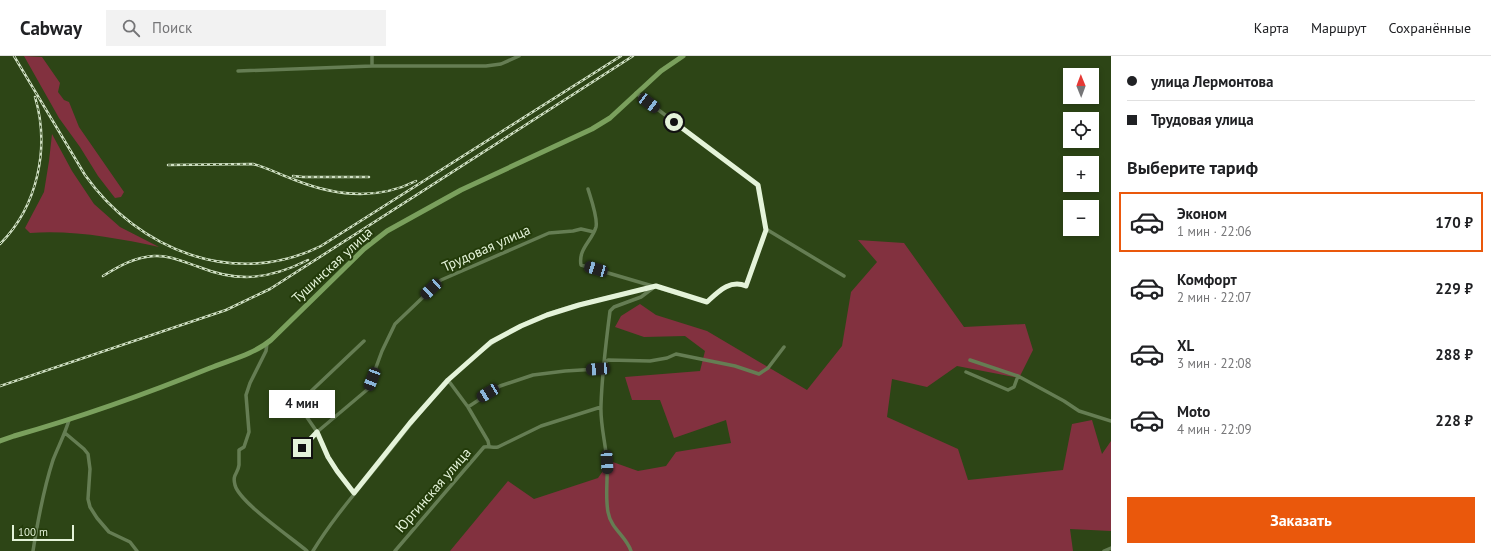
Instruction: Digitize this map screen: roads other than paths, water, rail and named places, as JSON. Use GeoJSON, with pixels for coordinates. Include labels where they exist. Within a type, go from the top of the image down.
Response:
{"type":"FeatureCollection","features":[{"type":"Feature","properties":{"kind":"main road","name":"Тушинская улица"},"geometry":{"type":"LineString","coordinates":[[0,441],[69,420],[183,379],[256,350],[267,343],[364,248],[387,231],[461,190],[592,129],[610,118],[661,71],[683,56]]}},
{"type":"Feature","properties":{"kind":"street"},"geometry":{"type":"LineString","coordinates":[[372,56],[372,66]]}},
{"type":"Feature","properties":{"kind":"street"},"geometry":{"type":"LineString","coordinates":[[238,71],[372,66],[486,66],[501,64],[519,56]]}},
{"type":"Feature","properties":{"kind":"street"},"geometry":{"type":"LineString","coordinates":[[588,190],[596,221],[594,232],[586,243],[581,255],[580,265],[707,302],[721,289],[728,285],[741,284],[746,286],[766,230],[758,185],[636,93]]}},
{"type":"Feature","properties":{"kind":"street","name":"Трудовая улица"},"geometry":{"type":"LineString","coordinates":[[302,448],[317,432],[368,389],[382,351],[395,324],[441,280],[549,233],[581,229],[594,232]]}},
{"type":"Feature","properties":{"kind":"street"},"geometry":{"type":"LineString","coordinates":[[766,230],[844,276]]}},
{"type":"Feature","properties":{"kind":"street"},"geometry":{"type":"LineString","coordinates":[[631,551],[629,546],[612,526],[608,513],[606,485],[607,471],[601,407],[602,365],[610,311],[614,307],[641,297],[656,286]]}},
{"type":"Feature","properties":{"kind":"street"},"geometry":{"type":"LineString","coordinates":[[313,551],[329,526],[354,493],[410,423],[448,380],[491,342],[521,326],[547,315],[579,305],[656,286]]}},
{"type":"Feature","properties":{"kind":"street"},"geometry":{"type":"LineString","coordinates":[[354,493],[328,457],[317,432],[302,410],[307,395],[364,341]]}},
{"type":"Feature","properties":{"kind":"street"},"geometry":{"type":"LineString","coordinates":[[267,343],[266,351],[250,383],[246,395],[249,432],[244,447],[239,450],[239,467],[234,475],[235,486],[241,497],[307,551]]}},
{"type":"Feature","properties":{"kind":"street"},"geometry":{"type":"LineString","coordinates":[[468,407],[500,386],[532,375],[598,369],[608,360],[650,361],[667,358],[676,354],[735,366],[759,374],[768,368],[784,347]]}},
{"type":"Feature","properties":{"kind":"street"},"geometry":{"type":"LineString","coordinates":[[970,360],[1018,376],[1079,410],[1111,421]]}},
{"type":"Feature","properties":{"kind":"street"},"geometry":{"type":"LineString","coordinates":[[966,372],[1008,390],[1014,388],[1018,376]]}},
{"type":"Feature","properties":{"kind":"street"},"geometry":{"type":"LineString","coordinates":[[448,380],[468,407],[488,441],[489,446]]}},
{"type":"Feature","properties":{"kind":"street","name":"Юргинская улица"},"geometry":{"type":"LineString","coordinates":[[395,551],[484,447],[498,447],[541,426],[601,407]]}},
{"type":"Feature","properties":{"kind":"street"},"geometry":{"type":"LineString","coordinates":[[32,551],[43,494],[54,458],[66,433],[69,420]]}},
{"type":"Feature","properties":{"kind":"street"},"geometry":{"type":"LineString","coordinates":[[66,433],[84,448],[88,454],[90,469],[88,499],[97,518],[109,532],[130,542],[137,551]]}},
{"type":"Feature","properties":{"kind":"street"},"geometry":{"type":"LineString","coordinates":[[1104,551],[1111,548]]}},
{"type":"Feature","properties":{"kind":"railway"},"geometry":{"type":"LineString","coordinates":[[14,56],[85,175],[107,201],[132,224],[160,242],[191,255],[223,262],[255,264],[288,258],[321,246],[621,56]]}},
{"type":"Feature","properties":{"kind":"railway"},"geometry":{"type":"LineString","coordinates":[[0,386],[226,310],[270,289],[633,56]]}},
{"type":"Feature","properties":{"kind":"railway"},"geometry":{"type":"LineString","coordinates":[[0,244],[13,229],[24,212],[32,194],[37,175],[41,155],[41,136],[35,97]]}},
{"type":"Feature","properties":{"kind":"railway"},"geometry":{"type":"LineString","coordinates":[[168,165],[253,164],[325,190],[356,194],[387,191],[416,181]]}},
{"type":"Feature","properties":{"kind":"railway"},"geometry":{"type":"LineString","coordinates":[[293,176],[369,177]]}},
{"type":"Feature","properties":{"kind":"railway"},"geometry":{"type":"LineString","coordinates":[[103,276],[134,260],[154,256],[171,258],[214,272],[241,277],[267,275],[308,260]]}}]}
